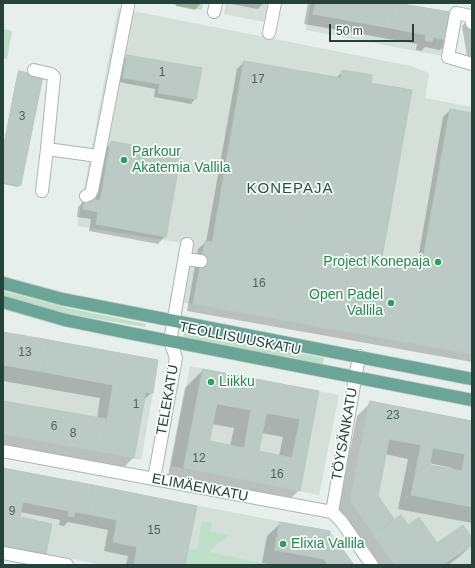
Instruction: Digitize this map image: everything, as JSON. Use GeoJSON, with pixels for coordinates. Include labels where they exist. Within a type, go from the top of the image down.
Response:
{"type":"FeatureCollection","features":[{"type":"Feature","properties":{"kind":"main road","name":"TEOLLISUUSKATU"},"geometry":{"type":"LineString","coordinates":[[3,284],[62,299],[359,356]]}},
{"type":"Feature","properties":{"kind":"main road","name":"TEOLLISUUSKATU"},"geometry":{"type":"LineString","coordinates":[[3,302],[65,320],[472,400]]}},
{"type":"Feature","properties":{"kind":"main road"},"geometry":{"type":"LineString","coordinates":[[359,356],[472,378]]}},
{"type":"Feature","properties":{"kind":"street"},"geometry":{"type":"LineString","coordinates":[[269,33],[275,3]]}},
{"type":"Feature","properties":{"kind":"street"},"geometry":{"type":"LineString","coordinates":[[86,196],[90,194],[92,190],[128,6]]}},
{"type":"Feature","properties":{"kind":"street"},"geometry":{"type":"LineString","coordinates":[[472,23],[471,16],[456,14],[448,57],[472,64]]}},
{"type":"Feature","properties":{"kind":"street"},"geometry":{"type":"LineString","coordinates":[[34,70],[51,74],[54,77],[42,191]]}},
{"type":"Feature","properties":{"kind":"street"},"geometry":{"type":"LineString","coordinates":[[47,149],[98,156]]}},
{"type":"Feature","properties":{"kind":"street","name":"TELEKATU"},"geometry":{"type":"LineString","coordinates":[[154,480],[176,358],[170,341],[188,244]]}},
{"type":"Feature","properties":{"kind":"street"},"geometry":{"type":"LineString","coordinates":[[185,259],[201,261]]}},
{"type":"Feature","properties":{"kind":"street","name":"TÖYSÄNKATU"},"geometry":{"type":"LineString","coordinates":[[332,512],[359,356]]}},
{"type":"Feature","properties":{"kind":"street","name":"ELIMÄENKATU"},"geometry":{"type":"LineString","coordinates":[[3,451],[332,512]]}},
{"type":"Feature","properties":{"kind":"street"},"geometry":{"type":"LineString","coordinates":[[332,512],[341,521],[372,565]]}},
{"type":"Feature","properties":{"kind":"street"},"geometry":{"type":"LineString","coordinates":[[3,553],[67,565]]}},
{"type":"Feature","properties":{"kind":"shaded area"},"geometry":{"type":"Polygon","coordinates":[[[226,3],[268,3],[264,22],[224,14],[226,3]]]}},
{"type":"Feature","properties":{"kind":"shaded area"},"geometry":{"type":"Polygon","coordinates":[[[311,3],[402,3],[456,13],[448,57],[306,30],[311,3]]]}},
{"type":"Feature","properties":{"kind":"shaded area"},"geometry":{"type":"Polygon","coordinates":[[[118,8],[411,66],[429,73],[425,98],[472,107],[472,354],[170,300],[182,243],[77,226],[118,8]]]}},
{"type":"Feature","properties":{"kind":"shaded area"},"geometry":{"type":"Polygon","coordinates":[[[3,332],[153,393],[141,460],[3,434],[3,332]]]}},
{"type":"Feature","properties":{"kind":"shaded area"},"geometry":{"type":"Polygon","coordinates":[[[190,366],[339,395],[319,495],[171,466],[190,366]]]}},
{"type":"Feature","properties":{"kind":"shaded area"},"geometry":{"type":"Polygon","coordinates":[[[370,401],[472,421],[472,565],[395,565],[350,500],[370,401]]]}},
{"type":"Feature","properties":{"kind":"shaded area"},"geometry":{"type":"Polygon","coordinates":[[[3,468],[330,531],[354,565],[272,565],[189,548],[185,565],[103,565],[3,546],[3,468]]]}},
{"type":"Feature","properties":{"kind":"green space"},"geometry":{"type":"Polygon","coordinates":[[[173,3],[203,3],[202,10],[173,5],[173,3]]]}},
{"type":"Feature","properties":{"kind":"green space"},"geometry":{"type":"Polygon","coordinates":[[[3,29],[12,31],[7,59],[3,58],[3,29]]]}},
{"type":"Feature","properties":{"kind":"green space"},"geometry":{"type":"Polygon","coordinates":[[[3,291],[68,308],[146,324],[145,327],[56,312],[3,297],[3,291]]]}},
{"type":"Feature","properties":{"kind":"green space"},"geometry":{"type":"Polygon","coordinates":[[[187,331],[324,358],[322,366],[183,339],[184,332],[187,331]]]}},
{"type":"Feature","properties":{"kind":"green space"},"geometry":{"type":"Polygon","coordinates":[[[202,521],[212,523],[211,531],[229,535],[210,552],[272,565],[185,565],[189,548],[197,549],[202,521]]]}},
{"type":"Feature","properties":{"kind":"building"},"geometry":{"type":"Polygon","coordinates":[[[316,3],[395,3],[390,28],[313,14],[316,3]]]}},
{"type":"Feature","properties":{"kind":"building"},"geometry":{"type":"Polygon","coordinates":[[[395,3],[456,13],[451,41],[433,37],[432,42],[425,40],[426,35],[390,28],[395,3]]]}},
{"type":"Feature","properties":{"kind":"building"},"geometry":{"type":"Polygon","coordinates":[[[127,55],[202,68],[196,99],[158,93],[160,84],[123,78],[127,55]]]}},
{"type":"Feature","properties":{"kind":"building"},"geometry":{"type":"Polygon","coordinates":[[[244,61],[341,78],[342,70],[372,75],[371,83],[412,90],[381,263],[421,270],[450,109],[472,113],[472,354],[193,304],[205,241],[212,242],[244,61]]]}},
{"type":"Feature","properties":{"kind":"building"},"geometry":{"type":"Polygon","coordinates":[[[19,71],[43,76],[21,185],[3,182],[3,152],[19,71]]]}},
{"type":"Feature","properties":{"kind":"building"},"geometry":{"type":"Polygon","coordinates":[[[111,141],[181,154],[166,237],[96,224],[98,212],[83,209],[85,198],[100,201],[111,141]]]}},
{"type":"Feature","properties":{"kind":"building"},"geometry":{"type":"Polygon","coordinates":[[[3,332],[49,340],[43,372],[3,365],[3,332]]]}},
{"type":"Feature","properties":{"kind":"building"},"geometry":{"type":"Polygon","coordinates":[[[49,340],[158,360],[153,393],[146,392],[134,458],[101,452],[113,385],[43,372],[49,340]]]}},
{"type":"Feature","properties":{"kind":"building"},"geometry":{"type":"Polygon","coordinates":[[[203,369],[319,391],[300,491],[184,468],[203,369]],[[217,404],[210,441],[244,448],[251,410],[217,404]],[[267,413],[259,451],[292,458],[300,419],[267,413]]]}},
{"type":"Feature","properties":{"kind":"building"},"geometry":{"type":"Polygon","coordinates":[[[3,401],[107,419],[101,452],[3,434],[3,401]]]}},
{"type":"Feature","properties":{"kind":"building"},"geometry":{"type":"Polygon","coordinates":[[[370,401],[472,421],[472,507],[411,495],[421,445],[389,439],[378,496],[394,519],[373,534],[350,500],[370,401]],[[433,448],[430,465],[462,471],[465,454],[433,448]]]}},
{"type":"Feature","properties":{"kind":"building"},"geometry":{"type":"Polygon","coordinates":[[[3,468],[93,485],[87,514],[75,512],[74,517],[68,516],[69,511],[23,502],[20,517],[52,524],[46,554],[3,546],[3,468]]]}},
{"type":"Feature","properties":{"kind":"building"},"geometry":{"type":"Polygon","coordinates":[[[93,485],[197,506],[185,565],[134,565],[137,547],[113,542],[117,520],[87,514],[93,485]]]}},
{"type":"Feature","properties":{"kind":"building"},"geometry":{"type":"Polygon","coordinates":[[[401,515],[408,525],[419,517],[437,543],[463,525],[472,538],[472,545],[443,565],[395,565],[373,534],[401,515]]]}},
{"type":"Feature","properties":{"kind":"building"},"geometry":{"type":"Polygon","coordinates":[[[280,522],[330,531],[328,542],[331,545],[337,541],[354,565],[328,565],[324,559],[275,550],[280,522]]]}},
{"type":"Feature","properties":{"kind":"place","name":"Parkour Akatemia Vallila"},"geometry":{"type":"Point","coordinates":[124,160]}},
{"type":"Feature","properties":{"kind":"place","name":"Project Konepaja"},"geometry":{"type":"Point","coordinates":[438,262]}},
{"type":"Feature","properties":{"kind":"place","name":"Open Padel Vallila"},"geometry":{"type":"Point","coordinates":[391,303]}},
{"type":"Feature","properties":{"kind":"place","name":"Liikku"},"geometry":{"type":"Point","coordinates":[211,382]}},
{"type":"Feature","properties":{"kind":"place","name":"Elixia Vallila"},"geometry":{"type":"Point","coordinates":[283,544]}},
{"type":"Feature","properties":{"kind":"district","name":"KONEPAJA"},"geometry":{"type":"Point","coordinates":[290,189]}}]}
